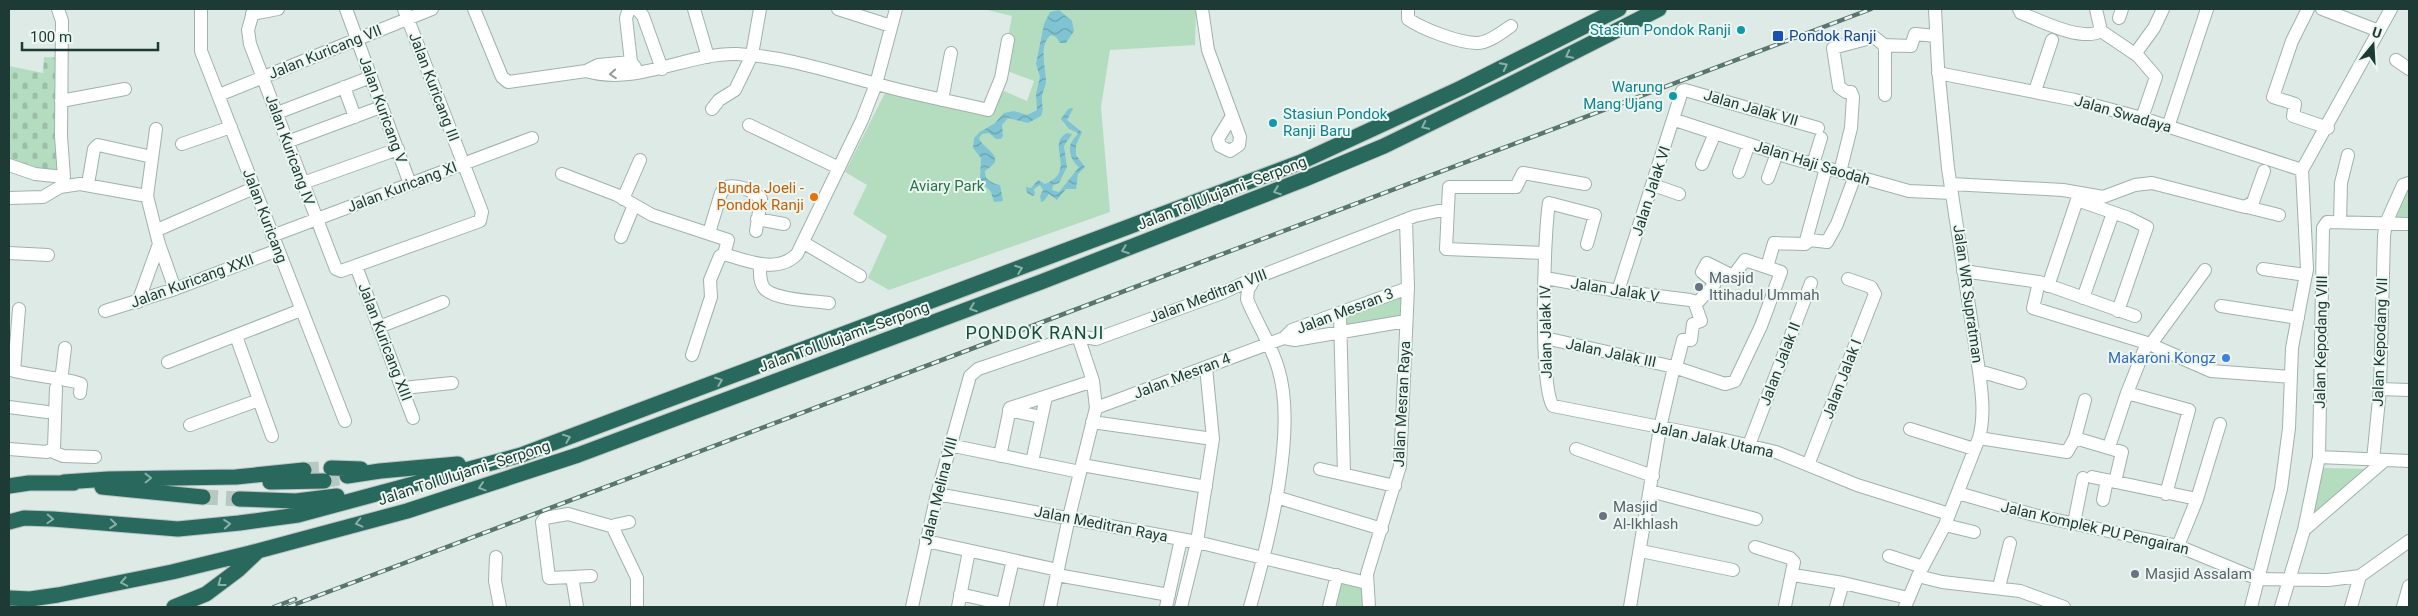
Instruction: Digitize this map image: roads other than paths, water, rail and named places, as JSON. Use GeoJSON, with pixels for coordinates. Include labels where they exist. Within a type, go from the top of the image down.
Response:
{"type":"FeatureCollection","features":[{"type":"Feature","properties":{"kind":"highway","name":"Jalan Tol Ulujami–Serpong"},"geometry":{"type":"LineString","coordinates":[[9,522],[24,518],[53,519],[178,529],[239,523],[298,514],[521,455],[1301,162],[1461,88],[1619,9]]}},
{"type":"Feature","properties":{"kind":"highway","name":"Jalan Tol Ulujami–Serpong"},"geometry":{"type":"LineString","coordinates":[[9,598],[30,599],[58,595],[172,572],[258,551],[407,511],[578,455],[1041,282],[1305,179],[1384,146],[1659,9]]}},
{"type":"Feature","properties":{"kind":"highway"},"geometry":{"type":"LineString","coordinates":[[347,476],[380,471],[454,465],[521,455]]}},
{"type":"Feature","properties":{"kind":"highway"},"geometry":{"type":"LineString","coordinates":[[239,499],[296,501],[328,498],[388,484],[454,465]]}},
{"type":"Feature","properties":{"kind":"highway"},"geometry":{"type":"LineString","coordinates":[[331,468],[380,471]]}},
{"type":"Feature","properties":{"kind":"highway"},"geometry":{"type":"LineString","coordinates":[[9,486],[29,483],[236,477],[304,470]]}},
{"type":"Feature","properties":{"kind":"highway"},"geometry":{"type":"LineString","coordinates":[[236,477],[275,483],[324,481]]}},
{"type":"Feature","properties":{"kind":"highway"},"geometry":{"type":"LineString","coordinates":[[64,482],[203,496]]}},
{"type":"Feature","properties":{"kind":"highway"},"geometry":{"type":"LineString","coordinates":[[174,607],[206,594],[238,570],[258,551]]}},
{"type":"Feature","properties":{"kind":"street"},"geometry":{"type":"LineString","coordinates":[[9,165],[35,174],[64,177],[61,101],[62,21],[58,9]]}},
{"type":"Feature","properties":{"kind":"street","name":"Jalan Kuricang"},"geometry":{"type":"LineString","coordinates":[[202,9],[201,51],[345,420]]}},
{"type":"Feature","properties":{"kind":"street"},"geometry":{"type":"LineString","coordinates":[[253,11],[278,9]]}},
{"type":"Feature","properties":{"kind":"street","name":"Jalan Kuricang V"},"geometry":{"type":"LineString","coordinates":[[346,9],[410,184]]}},
{"type":"Feature","properties":{"kind":"street","name":"Jalan Kuricang VII"},"geometry":{"type":"LineString","coordinates":[[219,95],[357,39],[406,13],[432,9]]}},
{"type":"Feature","properties":{"kind":"street"},"geometry":{"type":"LineString","coordinates":[[474,9],[502,77],[508,82],[586,71],[598,65],[631,62]]}},
{"type":"Feature","properties":{"kind":"street"},"geometry":{"type":"LineString","coordinates":[[629,9],[626,18],[631,62],[640,72]]}},
{"type":"Feature","properties":{"kind":"street"},"geometry":{"type":"LineString","coordinates":[[637,9],[643,16],[662,69]]}},
{"type":"Feature","properties":{"kind":"street"},"geometry":{"type":"LineString","coordinates":[[694,9],[708,57]]}},
{"type":"Feature","properties":{"kind":"street"},"geometry":{"type":"LineString","coordinates":[[712,109],[719,100],[735,90],[752,55],[760,9]]}},
{"type":"Feature","properties":{"kind":"street"},"geometry":{"type":"LineString","coordinates":[[838,9],[891,26]]}},
{"type":"Feature","properties":{"kind":"street"},"geometry":{"type":"LineString","coordinates":[[724,254],[760,264],[791,261],[804,243],[862,120],[876,84],[896,9]]}},
{"type":"Feature","properties":{"kind":"street"},"geometry":{"type":"LineString","coordinates":[[1202,9],[1208,50],[1232,116],[1238,134],[1239,145],[1230,151],[1220,146],[1218,139],[1232,116]]}},
{"type":"Feature","properties":{"kind":"street"},"geometry":{"type":"LineString","coordinates":[[1408,9],[1408,19],[1421,27],[1478,43],[1511,26]]}},
{"type":"Feature","properties":{"kind":"street","name":"Jalan WR Supratman"},"geometry":{"type":"LineString","coordinates":[[1907,603],[1919,569],[1947,520],[1958,493],[1977,443],[1983,405],[1951,189],[1938,73],[1935,9]]}},
{"type":"Feature","properties":{"kind":"street"},"geometry":{"type":"LineString","coordinates":[[2019,9],[2021,13],[2063,29],[2093,35],[2102,30]]}},
{"type":"Feature","properties":{"kind":"street"},"geometry":{"type":"LineString","coordinates":[[2096,9],[2102,30],[2135,54],[2157,78],[2142,118]]}},
{"type":"Feature","properties":{"kind":"street"},"geometry":{"type":"LineString","coordinates":[[2135,54],[2154,28],[2163,9]]}},
{"type":"Feature","properties":{"kind":"street"},"geometry":{"type":"LineString","coordinates":[[2168,126],[2207,9]]}},
{"type":"Feature","properties":{"kind":"street"},"geometry":{"type":"LineString","coordinates":[[2308,9],[2292,41],[2273,97],[2295,104],[2293,116],[2328,128]]}},
{"type":"Feature","properties":{"kind":"street"},"geometry":{"type":"LineString","coordinates":[[2322,9],[2379,31]]}},
{"type":"Feature","properties":{"kind":"street"},"geometry":{"type":"LineString","coordinates":[[2251,607],[2281,489],[2289,428],[2290,377],[2306,275],[2302,170],[2328,128],[2391,9]]}},
{"type":"Feature","properties":{"kind":"street","name":"Jalan Kuricang IV"},"geometry":{"type":"LineString","coordinates":[[253,11],[248,30],[250,44],[316,220],[336,269],[342,271],[356,266]]}},
{"type":"Feature","properties":{"kind":"street","name":"Jalan Kuricang III"},"geometry":{"type":"LineString","coordinates":[[356,266],[480,221],[482,212],[406,13]]}},
{"type":"Feature","properties":{"kind":"street"},"geometry":{"type":"LineString","coordinates":[[1840,172],[1848,139],[1853,97],[1851,92],[1846,92],[1838,87],[1832,48],[1874,37],[1885,45],[1912,46],[1915,34],[1936,36]]}},
{"type":"Feature","properties":{"kind":"street"},"geometry":{"type":"LineString","coordinates":[[586,71],[600,75],[640,72],[662,69],[708,57],[733,54],[752,55],[808,65],[876,84],[988,110],[1001,78],[1008,40]]}},
{"type":"Feature","properties":{"kind":"street"},"geometry":{"type":"LineString","coordinates":[[2035,91],[2052,40]]}},
{"type":"Feature","properties":{"kind":"street"},"geometry":{"type":"LineString","coordinates":[[1885,45],[1885,95]]}},
{"type":"Feature","properties":{"kind":"street"},"geometry":{"type":"LineString","coordinates":[[942,100],[951,53]]}},
{"type":"Feature","properties":{"kind":"street"},"geometry":{"type":"LineString","coordinates":[[2396,60],[2409,69]]}},
{"type":"Feature","properties":{"kind":"street","name":"Jalan Swadaya"},"geometry":{"type":"LineString","coordinates":[[1938,73],[2035,91],[2142,118],[2302,170]]}},
{"type":"Feature","properties":{"kind":"street"},"geometry":{"type":"LineString","coordinates":[[277,113],[372,77]]}},
{"type":"Feature","properties":{"kind":"street"},"geometry":{"type":"LineString","coordinates":[[344,87],[355,117]]}},
{"type":"Feature","properties":{"kind":"street"},"geometry":{"type":"LineString","coordinates":[[61,101],[125,89]]}},
{"type":"Feature","properties":{"kind":"street","name":"Jalan Jalak VI"},"geometry":{"type":"LineString","coordinates":[[1618,292],[1684,90]]}},
{"type":"Feature","properties":{"kind":"street","name":"Jalan Jalak VII"},"geometry":{"type":"LineString","coordinates":[[1684,90],[1820,133],[1820,166]]}},
{"type":"Feature","properties":{"kind":"street"},"geometry":{"type":"LineString","coordinates":[[287,142],[381,107]]}},
{"type":"Feature","properties":{"kind":"street","name":"Jalan Haji Saodah"},"geometry":{"type":"LineString","coordinates":[[1675,120],[1777,153],[1909,191],[1951,189],[2062,190],[2104,197],[2135,185],[2152,183],[2279,216]]}},
{"type":"Feature","properties":{"kind":"street"},"geometry":{"type":"LineString","coordinates":[[749,125],[839,168]]}},
{"type":"Feature","properties":{"kind":"street"},"geometry":{"type":"LineString","coordinates":[[182,144],[231,127]]}},
{"type":"Feature","properties":{"kind":"street"},"geometry":{"type":"LineString","coordinates":[[156,129],[147,196],[159,244],[175,289]]}},
{"type":"Feature","properties":{"kind":"street"},"geometry":{"type":"LineString","coordinates":[[1221,132],[1232,129],[1238,134]]}},
{"type":"Feature","properties":{"kind":"street"},"geometry":{"type":"LineString","coordinates":[[1702,164],[1715,133]]}},
{"type":"Feature","properties":{"kind":"street","name":"Jalan Kuricang XI"},"geometry":{"type":"LineString","coordinates":[[272,236],[532,138]]}},
{"type":"Feature","properties":{"kind":"street"},"geometry":{"type":"LineString","coordinates":[[1739,172],[1749,144]]}},
{"type":"Feature","properties":{"kind":"street"},"geometry":{"type":"LineString","coordinates":[[88,184],[94,149],[98,145],[152,157]]}},
{"type":"Feature","properties":{"kind":"street"},"geometry":{"type":"LineString","coordinates":[[303,183],[398,149]]}},
{"type":"Feature","properties":{"kind":"street"},"geometry":{"type":"LineString","coordinates":[[1768,178],[1777,153]]}},
{"type":"Feature","properties":{"kind":"street"},"geometry":{"type":"LineString","coordinates":[[2348,155],[2341,183],[2340,222],[2409,224]]}},
{"type":"Feature","properties":{"kind":"street"},"geometry":{"type":"LineString","coordinates":[[621,237],[640,160]]}},
{"type":"Feature","properties":{"kind":"street"},"geometry":{"type":"LineString","coordinates":[[1805,244],[1820,166]]}},
{"type":"Feature","properties":{"kind":"street"},"geometry":{"type":"LineString","coordinates":[[2248,207],[2253,202],[2264,171]]}},
{"type":"Feature","properties":{"kind":"street"},"geometry":{"type":"LineString","coordinates":[[1545,253],[1446,249],[1447,209],[1450,186],[1516,187],[1523,173],[1585,184]]}},
{"type":"Feature","properties":{"kind":"street"},"geometry":{"type":"LineString","coordinates":[[562,174],[629,202],[652,215],[728,240],[724,254],[720,256],[710,280],[711,297],[692,356]]}},
{"type":"Feature","properties":{"kind":"street"},"geometry":{"type":"LineString","coordinates":[[1767,267],[1774,243],[1805,244],[1810,240],[1827,242],[1837,224],[1855,176]]}},
{"type":"Feature","properties":{"kind":"street"},"geometry":{"type":"LineString","coordinates":[[2386,223],[2403,185],[2409,182]]}},
{"type":"Feature","properties":{"kind":"street"},"geometry":{"type":"LineString","coordinates":[[9,198],[43,197],[65,185],[88,184],[147,196]]}},
{"type":"Feature","properties":{"kind":"street"},"geometry":{"type":"LineString","coordinates":[[708,234],[721,193],[726,186],[732,185],[757,194],[761,199],[757,225],[784,224]]}},
{"type":"Feature","properties":{"kind":"street"},"geometry":{"type":"LineString","coordinates":[[1653,185],[1679,194]]}},
{"type":"Feature","properties":{"kind":"street"},"geometry":{"type":"LineString","coordinates":[[157,230],[254,188]]}},
{"type":"Feature","properties":{"kind":"street"},"geometry":{"type":"LineString","coordinates":[[2118,311],[2147,227],[2077,200],[2033,308],[2149,343],[2211,371],[2290,377]]}},
{"type":"Feature","properties":{"kind":"street","name":"Jalan Jalak IV"},"geometry":{"type":"LineString","coordinates":[[1558,407],[1553,406],[1550,401],[1546,379],[1545,253],[1549,202],[1595,214],[1587,244]]}},
{"type":"Feature","properties":{"kind":"street","name":"Jalan Meditran VIII"},"geometry":{"type":"LineString","coordinates":[[970,376],[978,369],[1078,336],[1096,338],[1222,293],[1255,278],[1406,220],[1447,209]]}},
{"type":"Feature","properties":{"kind":"street"},"geometry":{"type":"LineString","coordinates":[[2083,298],[2113,213]]}},
{"type":"Feature","properties":{"kind":"street","name":"Jalan Mesran Raya"},"geometry":{"type":"LineString","coordinates":[[1369,607],[1370,596],[1367,574],[1400,466],[1408,288],[1406,220]]}},
{"type":"Feature","properties":{"kind":"street","name":"Jalan Kepodang VIII"},"geometry":{"type":"LineString","coordinates":[[2281,607],[2291,580],[2304,530],[2319,456],[2322,228],[2327,222],[2340,222]]}},
{"type":"Feature","properties":{"kind":"street","name":"Jalan Kepodang VII"},"geometry":{"type":"LineString","coordinates":[[2379,461],[2386,223]]}},
{"type":"Feature","properties":{"kind":"street"},"geometry":{"type":"LineString","coordinates":[[804,243],[860,276]]}},
{"type":"Feature","properties":{"kind":"street"},"geometry":{"type":"LineString","coordinates":[[138,302],[159,244]]}},
{"type":"Feature","properties":{"kind":"street","name":"Jalan Kuricang XXII"},"geometry":{"type":"LineString","coordinates":[[105,311],[175,289],[278,250]]}},
{"type":"Feature","properties":{"kind":"street"},"geometry":{"type":"LineString","coordinates":[[9,253],[48,256]]}},
{"type":"Feature","properties":{"kind":"street"},"geometry":{"type":"LineString","coordinates":[[1745,260],[1781,272],[1760,326],[1735,381],[1725,384],[1675,367],[1684,340],[1691,340],[1693,324],[1701,321],[1689,301],[1699,302],[1714,285],[1714,282],[1702,272],[1708,263],[1733,276],[1745,260]]}},
{"type":"Feature","properties":{"kind":"street"},"geometry":{"type":"LineString","coordinates":[[760,264],[761,283],[768,292],[792,298],[830,303]]}},
{"type":"Feature","properties":{"kind":"street","name":"Jalan Kuricang XIII"},"geometry":{"type":"LineString","coordinates":[[356,266],[414,418]]}},
{"type":"Feature","properties":{"kind":"street"},"geometry":{"type":"LineString","coordinates":[[2263,269],[2306,275]]}},
{"type":"Feature","properties":{"kind":"street"},"geometry":{"type":"LineString","coordinates":[[2109,447],[2127,393],[2149,343],[2205,270]]}},
{"type":"Feature","properties":{"kind":"street"},"geometry":{"type":"LineString","coordinates":[[1963,271],[2043,284],[2135,316]]}},
{"type":"Feature","properties":{"kind":"street"},"geometry":{"type":"LineString","coordinates":[[1250,607],[1264,556],[1276,497],[1284,427],[1284,396],[1279,369],[1250,305],[1248,290],[1255,278]]}},
{"type":"Feature","properties":{"kind":"street","name":"Jalan Jalak V"},"geometry":{"type":"LineString","coordinates":[[1545,278],[1618,292],[1689,301]]}},
{"type":"Feature","properties":{"kind":"street","name":"Jalan Jalak I"},"geometry":{"type":"LineString","coordinates":[[1808,465],[1875,294],[1871,287],[1848,279]]}},
{"type":"Feature","properties":{"kind":"street","name":"Jalan Jalak II"},"geometry":{"type":"LineString","coordinates":[[1749,445],[1811,283]]}},
{"type":"Feature","properties":{"kind":"street","name":"Jalan Mesran 3"},"geometry":{"type":"LineString","coordinates":[[1269,344],[1284,338],[1292,330],[1408,288]]}},
{"type":"Feature","properties":{"kind":"street"},"geometry":{"type":"LineString","coordinates":[[1222,293],[1230,294],[1250,305]]}},
{"type":"Feature","properties":{"kind":"street"},"geometry":{"type":"LineString","coordinates":[[379,327],[443,302]]}},
{"type":"Feature","properties":{"kind":"street"},"geometry":{"type":"LineString","coordinates":[[2221,306],[2298,318]]}},
{"type":"Feature","properties":{"kind":"street"},"geometry":{"type":"LineString","coordinates":[[19,309],[11,364],[14,371],[57,384],[81,382],[80,393]]}},
{"type":"Feature","properties":{"kind":"street"},"geometry":{"type":"LineString","coordinates":[[168,362],[301,310]]}},
{"type":"Feature","properties":{"kind":"street"},"geometry":{"type":"LineString","coordinates":[[1340,314],[1344,474]]}},
{"type":"Feature","properties":{"kind":"street","name":"Jalan Mesran 3"},"geometry":{"type":"LineString","coordinates":[[1284,338],[1295,340],[1406,321]]}},
{"type":"Feature","properties":{"kind":"street"},"geometry":{"type":"LineString","coordinates":[[236,336],[272,436]]}},
{"type":"Feature","properties":{"kind":"street"},"geometry":{"type":"LineString","coordinates":[[1050,607],[1069,517],[1096,408],[1093,381],[1078,336]]}},
{"type":"Feature","properties":{"kind":"street","name":"Jalan Jalak III"},"geometry":{"type":"LineString","coordinates":[[1545,338],[1675,367],[1660,428],[1641,551],[1630,607]]}},
{"type":"Feature","properties":{"kind":"street","name":"Jalan Mesran 4"},"geometry":{"type":"LineString","coordinates":[[1096,408],[1269,344]]}},
{"type":"Feature","properties":{"kind":"street"},"geometry":{"type":"LineString","coordinates":[[51,451],[55,444],[57,384],[62,373],[65,348]]}},
{"type":"Feature","properties":{"kind":"street"},"geometry":{"type":"LineString","coordinates":[[1181,607],[1197,542],[1213,439],[1206,367]]}},
{"type":"Feature","properties":{"kind":"street"},"geometry":{"type":"LineString","coordinates":[[1979,371],[2020,383]]}},
{"type":"Feature","properties":{"kind":"street","name":"Jalan Melina VIII"},"geometry":{"type":"LineString","coordinates":[[912,607],[949,445],[970,376]]}},
{"type":"Feature","properties":{"kind":"street"},"geometry":{"type":"LineString","coordinates":[[1000,456],[1009,410],[1014,406],[1093,381]]}},
{"type":"Feature","properties":{"kind":"street"},"geometry":{"type":"LineString","coordinates":[[403,388],[452,384]]}},
{"type":"Feature","properties":{"kind":"street"},"geometry":{"type":"LineString","coordinates":[[2380,389],[2409,390]]}},
{"type":"Feature","properties":{"kind":"street"},"geometry":{"type":"LineString","coordinates":[[2127,393],[2189,412],[2166,494]]}},
{"type":"Feature","properties":{"kind":"street"},"geometry":{"type":"LineString","coordinates":[[1032,462],[1046,397]]}},
{"type":"Feature","properties":{"kind":"street"},"geometry":{"type":"LineString","coordinates":[[190,425],[259,400]]}},
{"type":"Feature","properties":{"kind":"street"},"geometry":{"type":"LineString","coordinates":[[1910,429],[1977,443],[2064,453],[2069,450],[2075,438],[2086,400]]}},
{"type":"Feature","properties":{"kind":"street"},"geometry":{"type":"LineString","coordinates":[[9,407],[47,412]]}},
{"type":"Feature","properties":{"kind":"street","name":"Jalan Jalak Utama"},"geometry":{"type":"LineString","coordinates":[[1558,407],[1749,445],[1808,465],[1974,532]]}},
{"type":"Feature","properties":{"kind":"street"},"geometry":{"type":"LineString","coordinates":[[1009,410],[1042,417]]}},
{"type":"Feature","properties":{"kind":"street"},"geometry":{"type":"LineString","coordinates":[[1092,422],[1213,439]]}},
{"type":"Feature","properties":{"kind":"street"},"geometry":{"type":"LineString","coordinates":[[2178,546],[2197,499],[2220,424]]}},
{"type":"Feature","properties":{"kind":"street"},"geometry":{"type":"LineString","coordinates":[[2075,438],[2109,447],[2122,454],[2103,500]]}},
{"type":"Feature","properties":{"kind":"street"},"geometry":{"type":"LineString","coordinates":[[949,445],[1032,462],[1206,487]]}},
{"type":"Feature","properties":{"kind":"street"},"geometry":{"type":"LineString","coordinates":[[9,449],[51,451],[62,456],[96,457]]}},
{"type":"Feature","properties":{"kind":"street"},"geometry":{"type":"LineString","coordinates":[[1576,449],[1653,476]]}},
{"type":"Feature","properties":{"kind":"street"},"geometry":{"type":"LineString","coordinates":[[2319,456],[2379,461],[2409,461]]}},
{"type":"Feature","properties":{"kind":"street"},"geometry":{"type":"LineString","coordinates":[[2304,530],[2379,461]]}},
{"type":"Feature","properties":{"kind":"street"},"geometry":{"type":"LineString","coordinates":[[1320,469],[1395,486]]}},
{"type":"Feature","properties":{"kind":"street"},"geometry":{"type":"LineString","coordinates":[[2074,523],[2087,478],[2111,481],[2197,499]]}},
{"type":"Feature","properties":{"kind":"street"},"geometry":{"type":"LineString","coordinates":[[1650,491],[1756,519]]}},
{"type":"Feature","properties":{"kind":"street","name":"Jalan Komplek PU Pengairan"},"geometry":{"type":"LineString","coordinates":[[1958,493],[2034,515],[2178,546],[2258,578],[2328,580],[2360,576]]}},
{"type":"Feature","properties":{"kind":"street","name":"Jalan Meditran Raya"},"geometry":{"type":"LineString","coordinates":[[937,494],[1180,538],[1264,556]]}},
{"type":"Feature","properties":{"kind":"street"},"geometry":{"type":"LineString","coordinates":[[1276,497],[1382,529]]}},
{"type":"Feature","properties":{"kind":"street"},"geometry":{"type":"LineString","coordinates":[[591,576],[549,578],[542,522],[545,518],[568,514],[614,527],[629,522]]}},
{"type":"Feature","properties":{"kind":"street"},"geometry":{"type":"LineString","coordinates":[[614,527],[637,578],[637,607]]}},
{"type":"Feature","properties":{"kind":"street"},"geometry":{"type":"LineString","coordinates":[[926,542],[1013,560],[1167,601],[1180,538]]}},
{"type":"Feature","properties":{"kind":"street"},"geometry":{"type":"LineString","coordinates":[[2351,607],[2360,576],[2409,541]]}},
{"type":"Feature","properties":{"kind":"street"},"geometry":{"type":"LineString","coordinates":[[1999,587],[2010,543]]}},
{"type":"Feature","properties":{"kind":"street"},"geometry":{"type":"LineString","coordinates":[[1755,547],[1793,560],[1792,575],[1785,606]]}},
{"type":"Feature","properties":{"kind":"street"},"geometry":{"type":"LineString","coordinates":[[958,607],[969,551]]}},
{"type":"Feature","properties":{"kind":"street"},"geometry":{"type":"LineString","coordinates":[[1641,551],[1734,570]]}},
{"type":"Feature","properties":{"kind":"street"},"geometry":{"type":"LineString","coordinates":[[1264,556],[1367,583]]}},
{"type":"Feature","properties":{"kind":"street"},"geometry":{"type":"LineString","coordinates":[[1889,556],[1919,569],[1942,582],[1999,587],[2034,601],[2064,607]]}},
{"type":"Feature","properties":{"kind":"street"},"geometry":{"type":"LineString","coordinates":[[496,557],[495,581],[500,607]]}},
{"type":"Feature","properties":{"kind":"street"},"geometry":{"type":"LineString","coordinates":[[960,594],[1003,606],[1013,560]]}},
{"type":"Feature","properties":{"kind":"street"},"geometry":{"type":"LineString","coordinates":[[1174,567],[1190,570]]}},
{"type":"Feature","properties":{"kind":"street"},"geometry":{"type":"LineString","coordinates":[[1328,607],[1337,575]]}},
{"type":"Feature","properties":{"kind":"street"},"geometry":{"type":"LineString","coordinates":[[1792,575],[1843,582],[1907,603]]}},
{"type":"Feature","properties":{"kind":"street"},"geometry":{"type":"LineString","coordinates":[[572,577],[577,607]]}},
{"type":"Feature","properties":{"kind":"street"},"geometry":{"type":"LineString","coordinates":[[1836,607],[1843,582]]}},
{"type":"Feature","properties":{"kind":"street"},"geometry":{"type":"LineString","coordinates":[[2403,607],[2409,586]]}},
{"type":"Feature","properties":{"kind":"water"},"geometry":{"type":"Polygon","coordinates":[[[1059,10],[1072,21],[1074,31],[1066,43],[1060,43],[1056,37],[1051,35],[1045,44],[1046,81],[1042,95],[1043,110],[1041,116],[1028,123],[1008,118],[1002,125],[1003,136],[1001,139],[996,139],[989,133],[982,134],[979,138],[995,159],[995,162],[985,171],[988,179],[1000,185],[1003,201],[994,202],[991,192],[980,180],[981,158],[973,148],[974,138],[995,123],[1004,113],[1014,111],[1027,115],[1037,110],[1036,94],[1040,77],[1036,64],[1044,24],[1050,12],[1059,10]]]}},
{"type":"Feature","properties":{"kind":"water"},"geometry":{"type":"Polygon","coordinates":[[[1068,109],[1073,109],[1067,120],[1082,132],[1076,145],[1076,155],[1085,167],[1078,174],[1076,189],[1066,189],[1057,200],[1049,194],[1041,202],[1040,196],[1043,190],[1040,185],[1034,189],[1035,194],[1033,196],[1027,193],[1026,187],[1031,188],[1038,180],[1045,184],[1055,179],[1061,165],[1059,144],[1061,138],[1067,133],[1072,134],[1064,146],[1067,167],[1059,183],[1053,185],[1052,190],[1059,192],[1079,167],[1074,162],[1070,151],[1071,143],[1078,133],[1069,129],[1061,119],[1068,109]]]}},
{"type":"Feature","properties":{"kind":"tunnel"},"geometry":{"type":"LineString","coordinates":[[304,470],[331,468]]}},
{"type":"Feature","properties":{"kind":"tunnel"},"geometry":{"type":"LineString","coordinates":[[324,481],[347,476]]}},
{"type":"Feature","properties":{"kind":"tunnel"},"geometry":{"type":"LineString","coordinates":[[203,497],[239,499]]}},
{"type":"Feature","properties":{"kind":"railway"},"geometry":{"type":"LineString","coordinates":[[288,607],[1871,9]]}},
{"type":"Feature","properties":{"kind":"railway"},"geometry":{"type":"LineString","coordinates":[[274,607],[295,599]]}},
{"type":"Feature","properties":{"kind":"place","name":"Stasiun Pondok Ranji"},"geometry":{"type":"Point","coordinates":[1741,30]}},
{"type":"Feature","properties":{"kind":"place","name":"Pondok Ranji"},"geometry":{"type":"Point","coordinates":[1778,36]}},
{"type":"Feature","properties":{"kind":"place","name":"Warung Mang Ujang"},"geometry":{"type":"Point","coordinates":[1673,96]}},
{"type":"Feature","properties":{"kind":"place","name":"Stasiun Pondok Ranji Baru"},"geometry":{"type":"Point","coordinates":[1273,123]}},
{"type":"Feature","properties":{"kind":"place","name":"Bunda Joeli - Pondok Ranji"},"geometry":{"type":"Point","coordinates":[814,197]}},
{"type":"Feature","properties":{"kind":"place","name":"Masjid Ittihadul Ummah"},"geometry":{"type":"Point","coordinates":[1699,287]}},
{"type":"Feature","properties":{"kind":"place","name":"Makaroni Kongz"},"geometry":{"type":"Point","coordinates":[2226,358]}},
{"type":"Feature","properties":{"kind":"place","name":"Masjid Al-Ikhlash"},"geometry":{"type":"Point","coordinates":[1603,516]}},
{"type":"Feature","properties":{"kind":"place","name":"Masjid Assalam"},"geometry":{"type":"Point","coordinates":[2135,574]}},
{"type":"Feature","properties":{"kind":"district","name":"PONDOK RANJI"},"geometry":{"type":"Point","coordinates":[1035,333]}},
{"type":"Feature","properties":{"kind":"park label","name":"Aviary Park"},"geometry":{"type":"Point","coordinates":[947,186]}}]}
